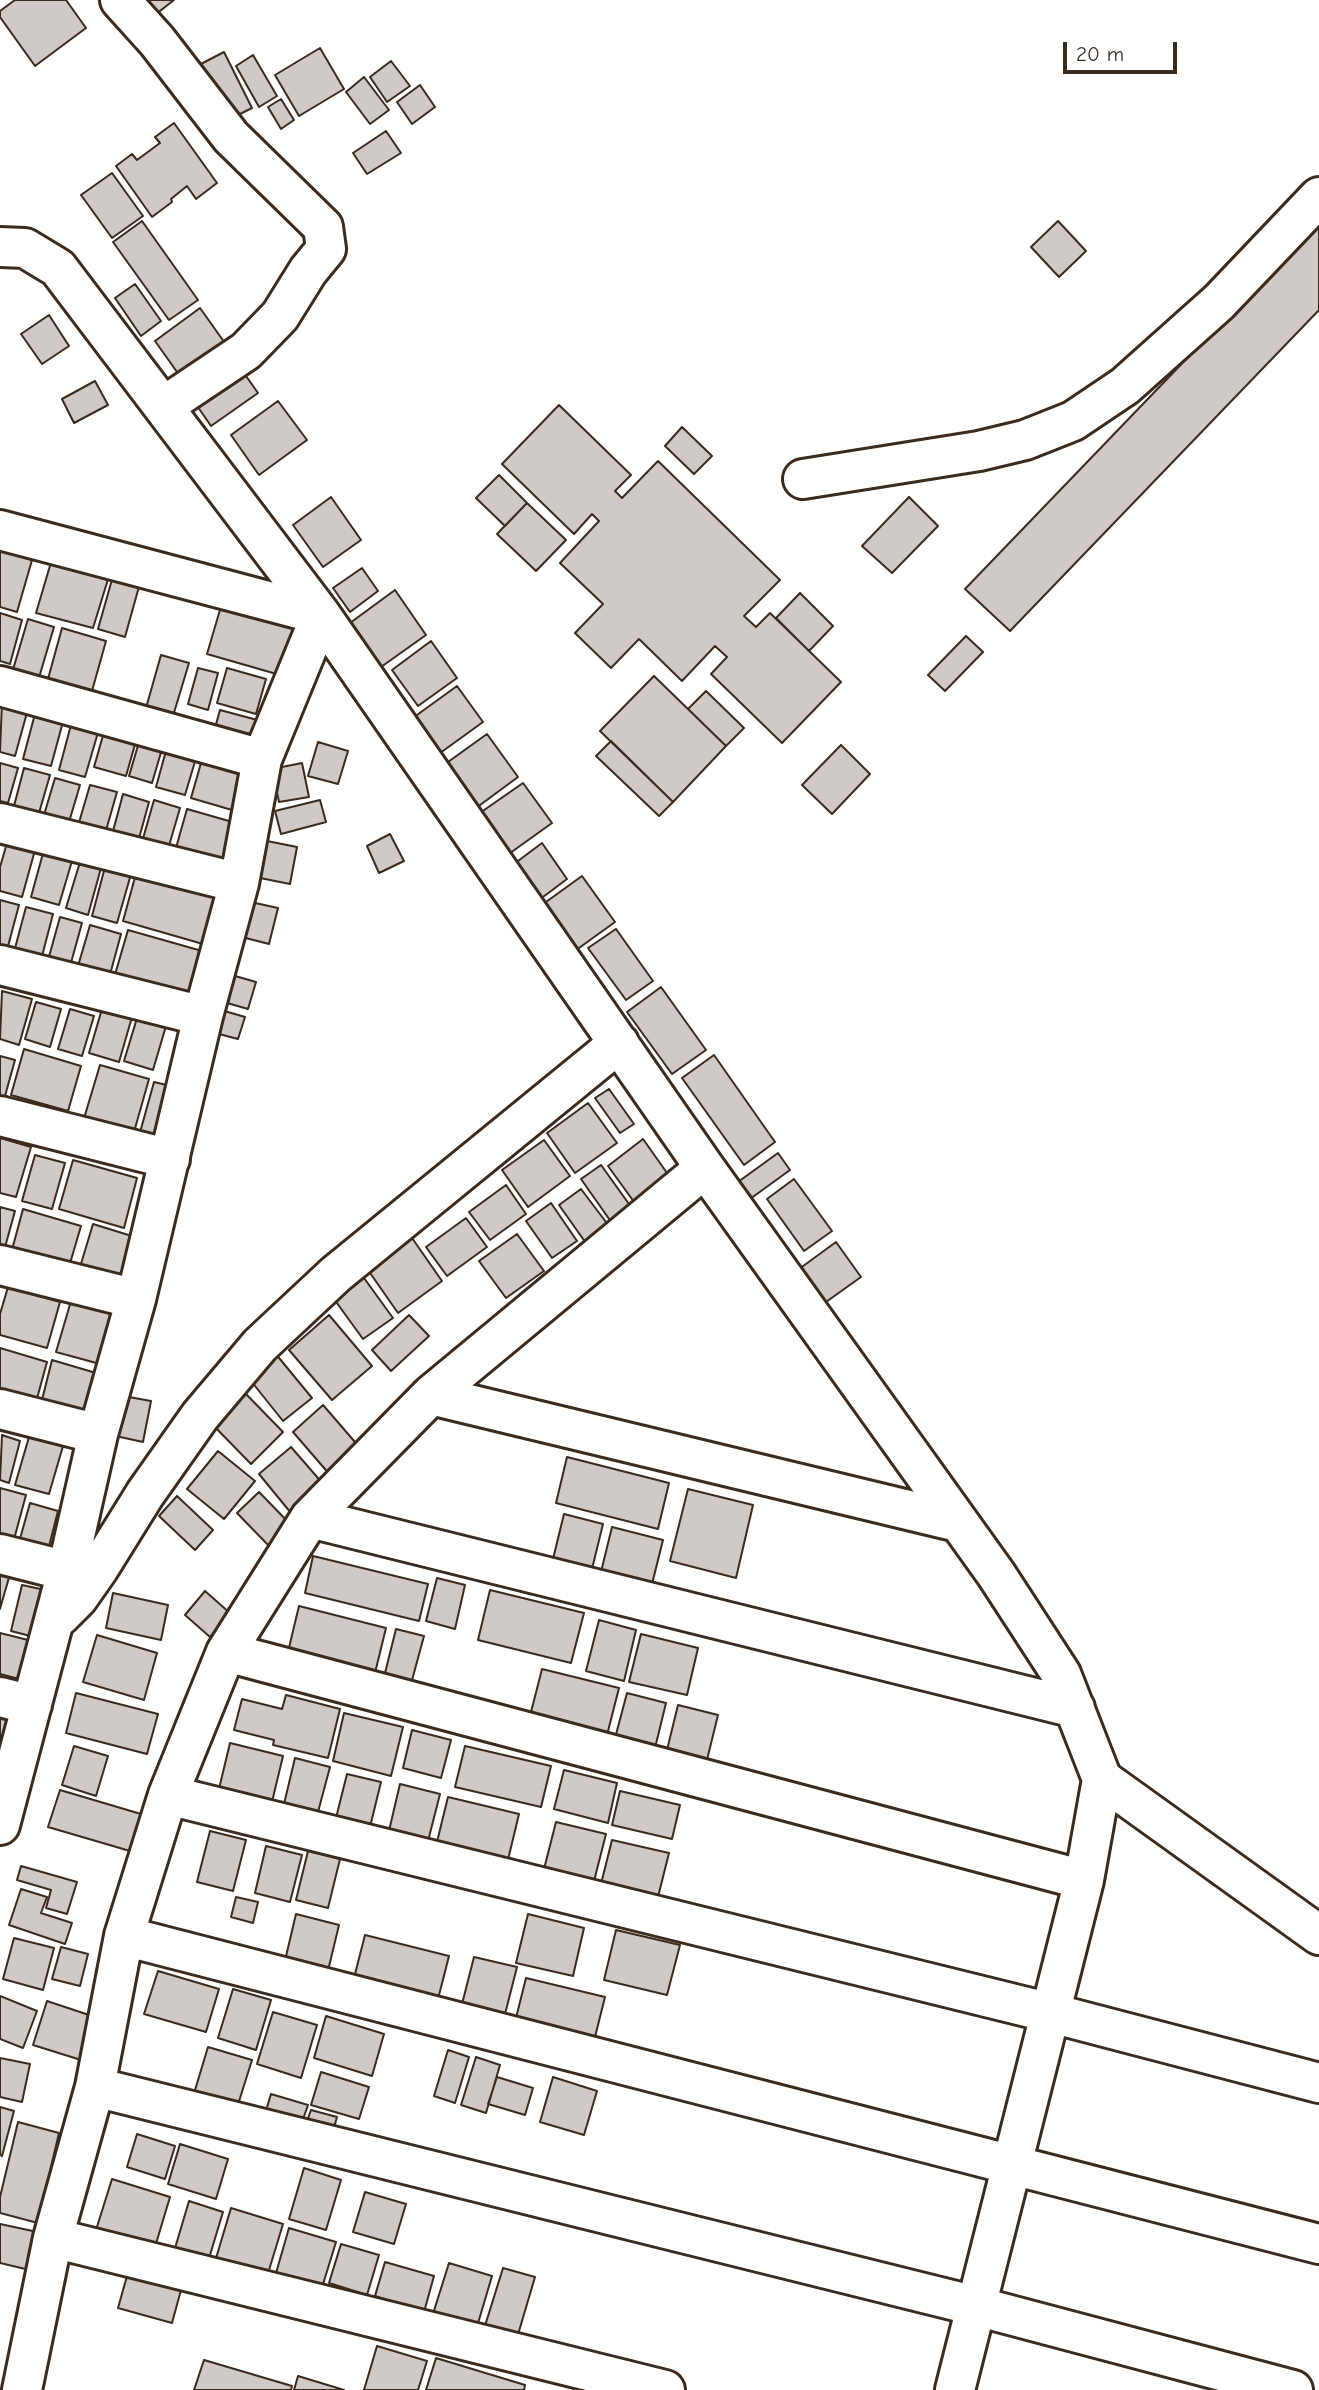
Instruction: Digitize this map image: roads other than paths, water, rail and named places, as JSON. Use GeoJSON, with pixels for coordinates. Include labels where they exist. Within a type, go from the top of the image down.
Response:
{"type":"FeatureCollection","features":[{"type":"Feature","properties":{"kind":"street"},"geometry":{"type":"LineString","coordinates":[[120,0],[157,41],[231,137],[323,227],[326,249],[308,271],[280,316],[246,351],[164,407]]}},
{"type":"Feature","properties":{"kind":"street"},"geometry":{"type":"LineString","coordinates":[[803,479],[979,451],[1025,440],[1073,421],[1125,386],[1219,302],[1319,197]]}},
{"type":"Feature","properties":{"kind":"street"},"geometry":{"type":"LineString","coordinates":[[0,247],[25,248],[58,268],[321,615],[705,1168],[996,1574],[1061,1674],[1102,1779],[1084,1880],[955,2390]]}},
{"type":"Feature","properties":{"kind":"street"},"geometry":{"type":"LineString","coordinates":[[0,530],[321,615]]}},
{"type":"Feature","properties":{"kind":"street"},"geometry":{"type":"LineString","coordinates":[[0,1825],[16,1701],[53,1623],[67,1571],[98,1434],[136,1298],[203,1016],[239,883],[262,759],[321,615]]}},
{"type":"Feature","properties":{"kind":"street"},"geometry":{"type":"LineString","coordinates":[[0,686],[262,759]]}},
{"type":"Feature","properties":{"kind":"street"},"geometry":{"type":"LineString","coordinates":[[0,823],[239,883]]}},
{"type":"Feature","properties":{"kind":"street"},"geometry":{"type":"LineString","coordinates":[[0,965],[203,1016]]}},
{"type":"Feature","properties":{"kind":"street"},"geometry":{"type":"LineString","coordinates":[[53,1623],[78,1598],[145,1494],[200,1416],[260,1345],[336,1274],[619,1044]]}},
{"type":"Feature","properties":{"kind":"street"},"geometry":{"type":"LineString","coordinates":[[0,1116],[170,1159]]}},
{"type":"Feature","properties":{"kind":"street"},"geometry":{"type":"LineString","coordinates":[[29,2388],[53,2238],[94,2087],[124,1936],[168,1795],[226,1652],[310,1518],[431,1395],[705,1168]]}},
{"type":"Feature","properties":{"kind":"street"},"geometry":{"type":"LineString","coordinates":[[0,1265],[136,1298]]}},
{"type":"Feature","properties":{"kind":"street"},"geometry":{"type":"LineString","coordinates":[[431,1395],[958,1522]]}},
{"type":"Feature","properties":{"kind":"street"},"geometry":{"type":"LineString","coordinates":[[0,1409],[98,1434]]}},
{"type":"Feature","properties":{"kind":"street"},"geometry":{"type":"LineString","coordinates":[[310,1518],[1075,1708]]}},
{"type":"Feature","properties":{"kind":"street"},"geometry":{"type":"LineString","coordinates":[[0,1554],[67,1571]]}},
{"type":"Feature","properties":{"kind":"street"},"geometry":{"type":"LineString","coordinates":[[226,1652],[1084,1880]]}},
{"type":"Feature","properties":{"kind":"street"},"geometry":{"type":"LineString","coordinates":[[1102,1779],[1319,1935]]}},
{"type":"Feature","properties":{"kind":"street"},"geometry":{"type":"LineString","coordinates":[[168,1795],[1051,2013],[1319,2083]]}},
{"type":"Feature","properties":{"kind":"street"},"geometry":{"type":"LineString","coordinates":[[124,1936],[1319,2244]]}},
{"type":"Feature","properties":{"kind":"street"},"geometry":{"type":"LineString","coordinates":[[94,2087],[976,2306],[1293,2390]]}},
{"type":"Feature","properties":{"kind":"street"},"geometry":{"type":"LineString","coordinates":[[53,2238],[665,2390]]}}]}
